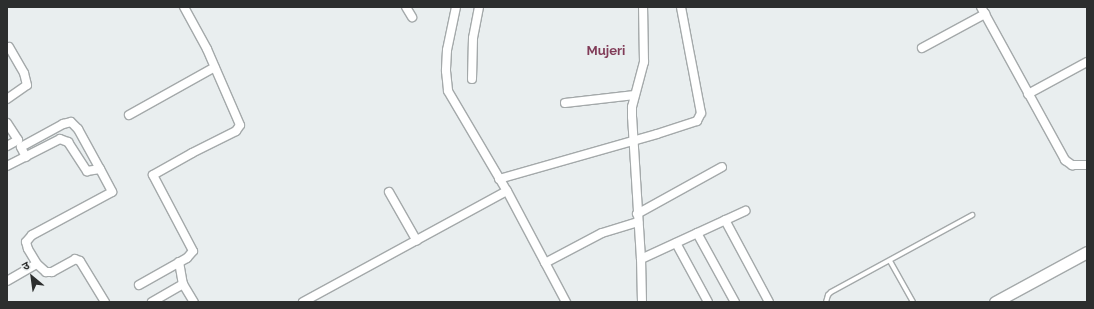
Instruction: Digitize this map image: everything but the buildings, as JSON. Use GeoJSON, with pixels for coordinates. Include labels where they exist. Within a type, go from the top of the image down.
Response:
{"type":"FeatureCollection","features":[{"type":"Feature","properties":{"kind":"street"},"geometry":{"type":"LineString","coordinates":[[139,285],[193,253],[193,248],[153,176],[240,128],[240,120],[184,7]]}},
{"type":"Feature","properties":{"kind":"street"},"geometry":{"type":"LineString","coordinates":[[406,7],[412,17]]}},
{"type":"Feature","properties":{"kind":"street"},"geometry":{"type":"LineString","coordinates":[[456,7],[447,50],[446,84],[454,103],[507,191],[566,302]]}},
{"type":"Feature","properties":{"kind":"street"},"geometry":{"type":"LineString","coordinates":[[472,79],[473,38],[479,7]]}},
{"type":"Feature","properties":{"kind":"street"},"geometry":{"type":"LineString","coordinates":[[642,302],[641,258],[632,140],[632,117],[635,96],[644,62],[643,7]]}},
{"type":"Feature","properties":{"kind":"street"},"geometry":{"type":"LineString","coordinates":[[499,179],[657,134],[694,122],[701,116],[680,7]]}},
{"type":"Feature","properties":{"kind":"street"},"geometry":{"type":"LineString","coordinates":[[922,48],[983,10],[1028,94],[1066,160],[1072,165],[1087,164]]}},
{"type":"Feature","properties":{"kind":"street"},"geometry":{"type":"LineString","coordinates":[[7,99],[27,85],[24,73],[9,47]]}},
{"type":"Feature","properties":{"kind":"street"},"geometry":{"type":"LineString","coordinates":[[1028,94],[1087,62]]}},
{"type":"Feature","properties":{"kind":"street"},"geometry":{"type":"LineString","coordinates":[[129,115],[215,67]]}},
{"type":"Feature","properties":{"kind":"street"},"geometry":{"type":"LineString","coordinates":[[565,103],[635,96]]}},
{"type":"Feature","properties":{"kind":"street"},"geometry":{"type":"LineString","coordinates":[[26,157],[21,147],[63,124],[71,122],[78,129],[100,169],[112,192],[28,238],[26,245],[43,271],[50,273],[75,259],[80,261],[104,302]]}},
{"type":"Feature","properties":{"kind":"street"},"geometry":{"type":"LineString","coordinates":[[7,123],[18,140],[7,146]]}},
{"type":"Feature","properties":{"kind":"street"},"geometry":{"type":"LineString","coordinates":[[7,166],[57,140],[63,140],[68,142],[87,172],[100,169]]}},
{"type":"Feature","properties":{"kind":"street"},"geometry":{"type":"LineString","coordinates":[[545,263],[602,233],[637,218],[722,167]]}},
{"type":"Feature","properties":{"kind":"street"},"geometry":{"type":"LineString","coordinates":[[303,302],[507,191]]}},
{"type":"Feature","properties":{"kind":"street"},"geometry":{"type":"LineString","coordinates":[[389,192],[417,241]]}},
{"type":"Feature","properties":{"kind":"street"},"geometry":{"type":"LineString","coordinates":[[641,258],[745,211]]}},
{"type":"Feature","properties":{"kind":"street"},"geometry":{"type":"LineString","coordinates":[[726,220],[769,302]]}},
{"type":"Feature","properties":{"kind":"street"},"geometry":{"type":"LineString","coordinates":[[697,233],[735,302]]}},
{"type":"Feature","properties":{"kind":"street"},"geometry":{"type":"LineString","coordinates":[[676,243],[708,302]]}},
{"type":"Feature","properties":{"kind":"street"},"geometry":{"type":"LineString","coordinates":[[995,302],[1087,252]]}},
{"type":"Feature","properties":{"kind":"street"},"geometry":{"type":"LineString","coordinates":[[179,262],[183,284],[194,302]]}},
{"type":"Feature","properties":{"kind":"street"},"geometry":{"type":"LineString","coordinates":[[7,281],[37,264]]}},
{"type":"Feature","properties":{"kind":"street"},"geometry":{"type":"LineString","coordinates":[[152,302],[183,284]]}},
{"type":"Feature","properties":{"kind":"lane"},"geometry":{"type":"LineString","coordinates":[[826,302],[828,295],[831,292],[972,215]]}},
{"type":"Feature","properties":{"kind":"lane"},"geometry":{"type":"LineString","coordinates":[[890,261],[913,302]]}},
{"type":"Feature","properties":{"kind":"district","name":"Mujeri"},"geometry":{"type":"Point","coordinates":[606,51]}}]}
